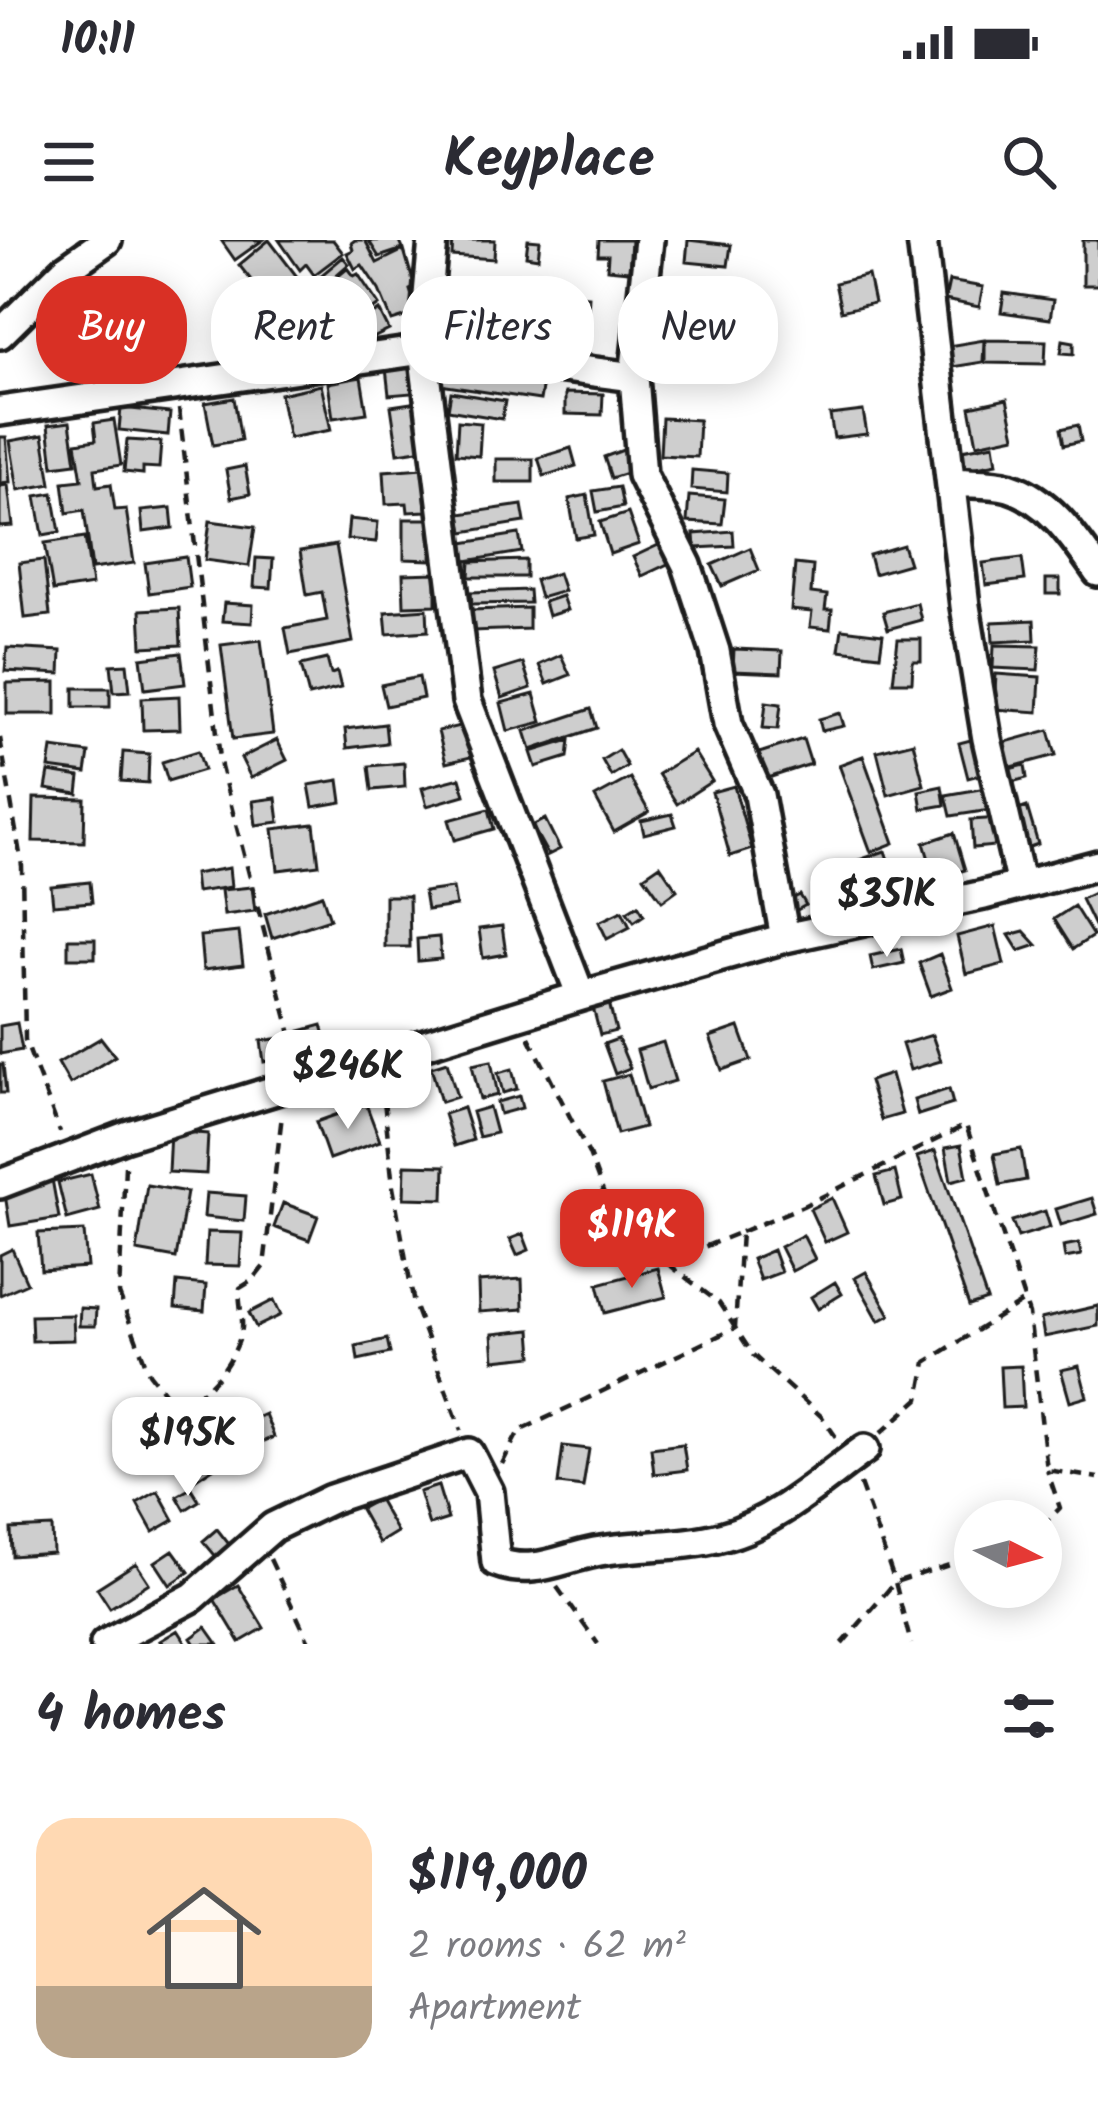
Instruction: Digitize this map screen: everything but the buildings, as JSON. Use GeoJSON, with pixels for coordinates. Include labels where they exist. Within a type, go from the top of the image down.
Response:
{"type":"FeatureCollection","features":[{"type":"Feature","properties":{"kind":"street"},"geometry":{"type":"LineString","coordinates":[[0,334],[66,269],[106,240]]}},
{"type":"Feature","properties":{"kind":"street"},"geometry":{"type":"LineString","coordinates":[[430,276],[433,240]]}},
{"type":"Feature","properties":{"kind":"street"},"geometry":{"type":"LineString","coordinates":[[645,276],[649,240]]}},
{"type":"Feature","properties":{"kind":"street"},"geometry":{"type":"LineString","coordinates":[[922,240],[987,740],[1022,885]]}},
{"type":"Feature","properties":{"kind":"street"},"geometry":{"type":"LineString","coordinates":[[0,410],[401,353]]}},
{"type":"Feature","properties":{"kind":"street"},"geometry":{"type":"LineString","coordinates":[[427,384],[467,701],[581,996]]}},
{"type":"Feature","properties":{"kind":"street"},"geometry":{"type":"LineString","coordinates":[[635,384],[642,475],[687,565],[715,651],[728,724],[759,795],[785,938]]}},
{"type":"Feature","properties":{"kind":"street"},"geometry":{"type":"LineString","coordinates":[[951,482],[1006,486],[1040,502],[1073,536],[1098,572]]}},
{"type":"Feature","properties":{"kind":"street"},"geometry":{"type":"LineString","coordinates":[[0,1184],[126,1136],[581,996],[785,938],[1098,866]]}},
{"type":"Feature","properties":{"kind":"street"},"geometry":{"type":"LineString","coordinates":[[105,1644],[193,1597],[274,1527],[331,1499],[470,1453],[489,1492],[496,1562],[512,1568],[544,1568],[592,1552],[724,1536],[777,1513],[858,1454]]}},
{"type":"Feature","properties":{"kind":"path"},"geometry":{"type":"LineString","coordinates":[[126,1136],[119,1294],[149,1373],[172,1403],[185,1404],[212,1388],[239,1336],[240,1288],[265,1266],[294,1083],[221,767],[176,385]]}},
{"type":"Feature","properties":{"kind":"path"},"geometry":{"type":"LineString","coordinates":[[0,738],[22,866],[25,1040],[69,1156]]}},
{"type":"Feature","properties":{"kind":"path"},"geometry":{"type":"LineString","coordinates":[[520,1018],[589,1154],[611,1216],[634,1245],[719,1303],[762,1365],[858,1454],[911,1644]]}},
{"type":"Feature","properties":{"kind":"path"},"geometry":{"type":"LineString","coordinates":[[380,1058],[393,1187],[414,1304],[470,1453]]}},
{"type":"Feature","properties":{"kind":"path"},"geometry":{"type":"LineString","coordinates":[[671,1266],[688,1253],[803,1206],[966,1125],[1024,1301],[1047,1470],[1057,1500]]}},
{"type":"Feature","properties":{"kind":"path"},"geometry":{"type":"LineString","coordinates":[[735,1328],[741,1232]]}},
{"type":"Feature","properties":{"kind":"path"},"geometry":{"type":"LineString","coordinates":[[858,1454],[919,1399],[926,1362],[1024,1301]]}},
{"type":"Feature","properties":{"kind":"path"},"geometry":{"type":"LineString","coordinates":[[489,1492],[519,1431],[735,1328]]}},
{"type":"Feature","properties":{"kind":"path"},"geometry":{"type":"LineString","coordinates":[[1047,1470],[1098,1478]]}},
{"type":"Feature","properties":{"kind":"path"},"geometry":{"type":"LineString","coordinates":[[261,1537],[310,1644]]}},
{"type":"Feature","properties":{"kind":"path"},"geometry":{"type":"LineString","coordinates":[[842,1644],[895,1582],[954,1564]]}},
{"type":"Feature","properties":{"kind":"path"},"geometry":{"type":"LineString","coordinates":[[544,1568],[598,1644]]}}]}
